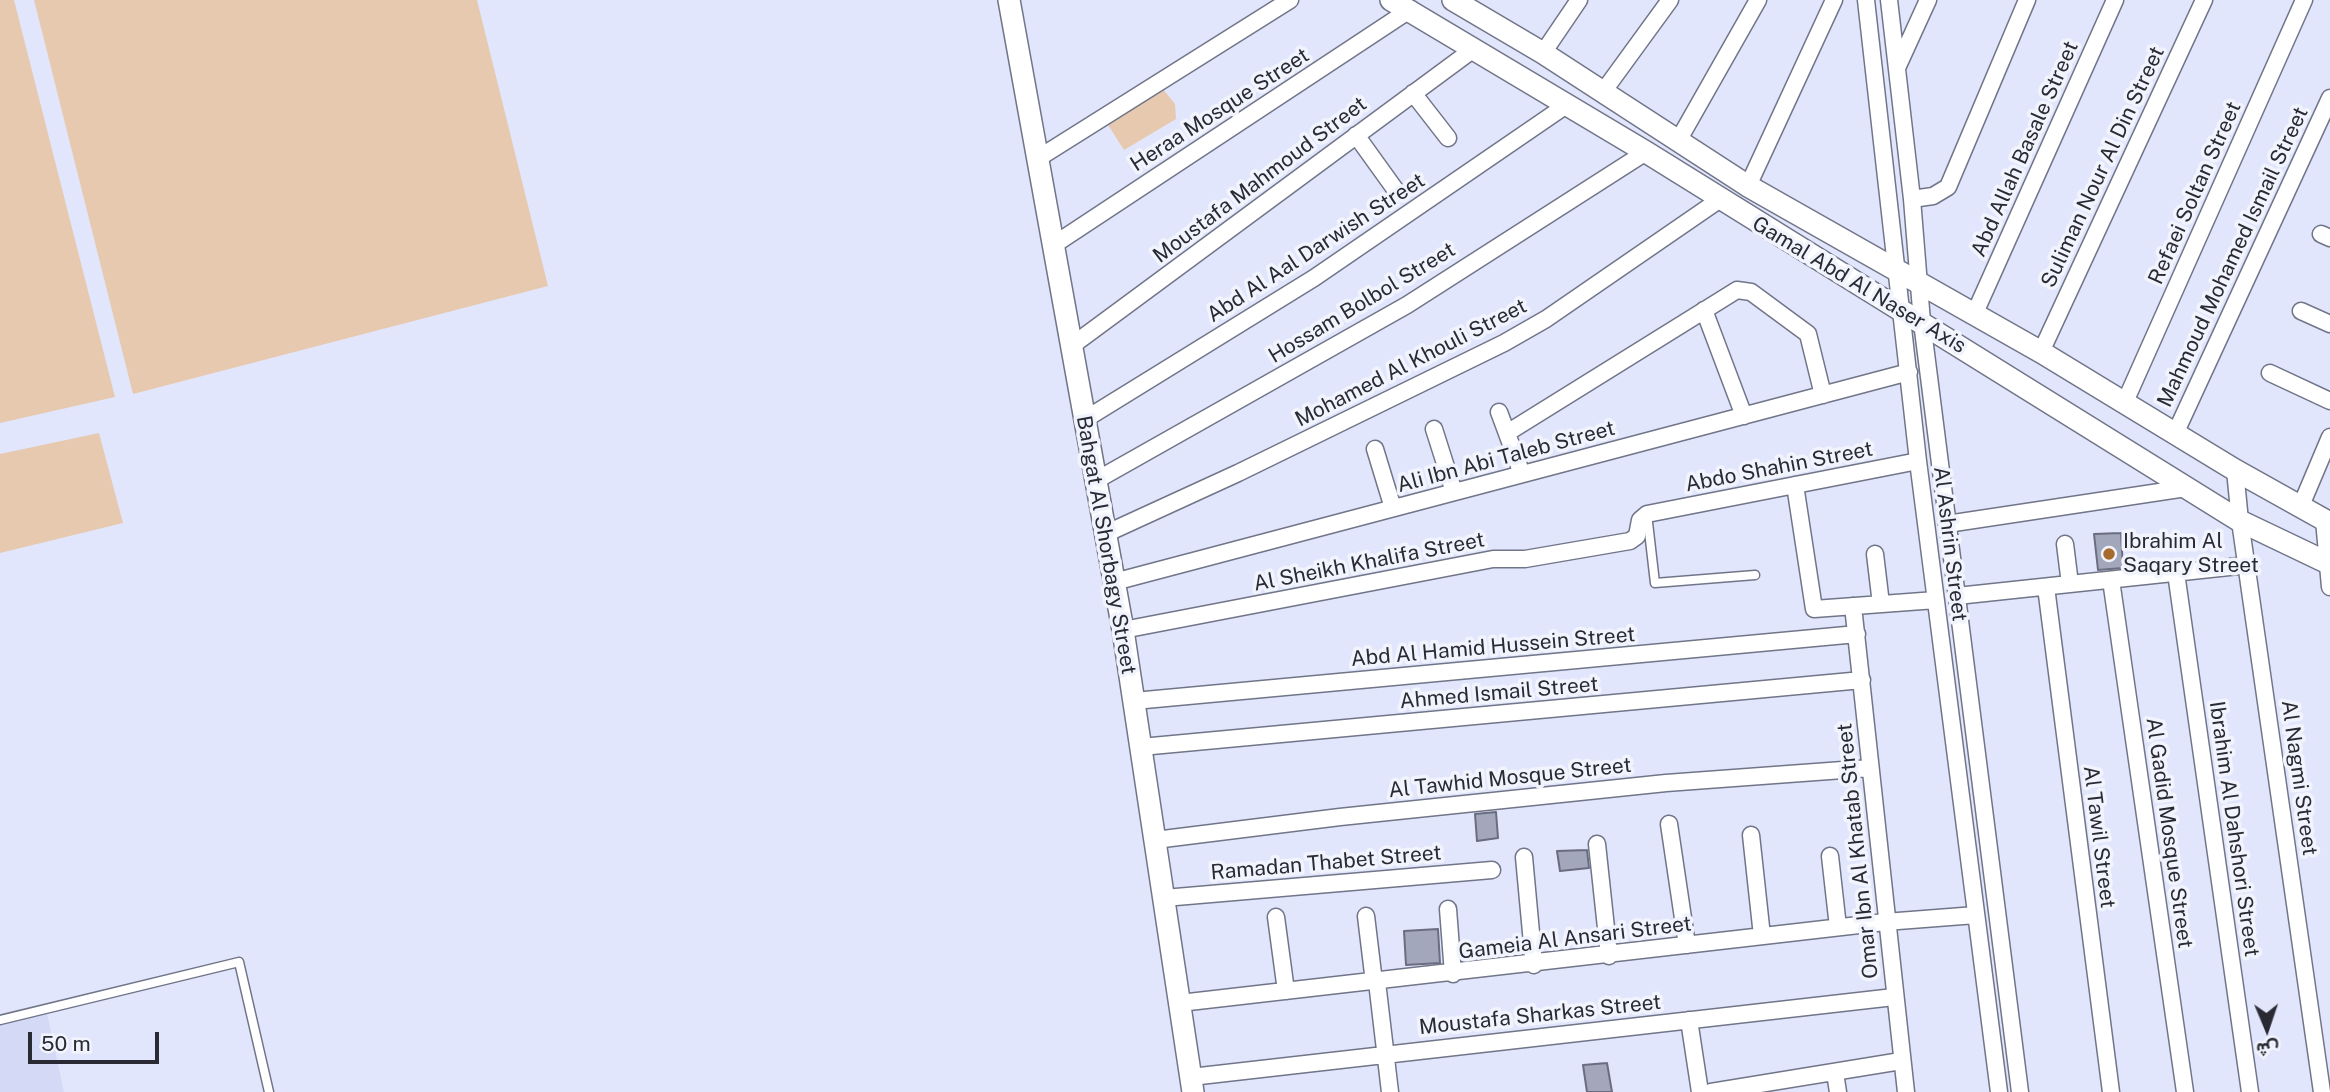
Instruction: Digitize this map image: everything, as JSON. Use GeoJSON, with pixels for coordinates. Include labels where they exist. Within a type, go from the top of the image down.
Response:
{"type":"FeatureCollection","features":[{"type":"Feature","properties":{"kind":"street","name":"Bahgat Al Shorbagy Street"},"geometry":{"type":"LineString","coordinates":[[1009,0],[1123,630],[1192,1084]]}},
{"type":"Feature","properties":{"kind":"street"},"geometry":{"type":"LineString","coordinates":[[1037,159],[1290,0]]}},
{"type":"Feature","properties":{"kind":"street","name":"Gamal Abd Al Naser Axis"},"geometry":{"type":"LineString","coordinates":[[1391,0],[1411,9],[1568,104],[2240,521],[2328,563]]}},
{"type":"Feature","properties":{"kind":"street","name":"Gamal Abd Al Naser Axis"},"geometry":{"type":"LineString","coordinates":[[1453,0],[1482,7],[1543,53],[1748,186],[2041,352],[2235,470],[2327,522]]}},
{"type":"Feature","properties":{"kind":"street"},"geometry":{"type":"LineString","coordinates":[[1543,53],[1579,0]]}},
{"type":"Feature","properties":{"kind":"street"},"geometry":{"type":"LineString","coordinates":[[1603,92],[1670,0]]}},
{"type":"Feature","properties":{"kind":"street"},"geometry":{"type":"LineString","coordinates":[[1678,141],[1758,0]]}},
{"type":"Feature","properties":{"kind":"street"},"geometry":{"type":"LineString","coordinates":[[1748,186],[1834,0]]}},
{"type":"Feature","properties":{"kind":"street","name":"Al Ashrin Street"},"geometry":{"type":"LineString","coordinates":[[1866,0],[1899,273],[1918,461],[1999,1092]]}},
{"type":"Feature","properties":{"kind":"street","name":"Al Ashrin Street"},"geometry":{"type":"LineString","coordinates":[[1889,0],[1912,199],[1922,322],[2020,1092]]}},
{"type":"Feature","properties":{"kind":"street"},"geometry":{"type":"LineString","coordinates":[[1897,68],[1928,0]]}},
{"type":"Feature","properties":{"kind":"street"},"geometry":{"type":"LineString","coordinates":[[1912,199],[1933,196],[1948,187],[2027,0]]}},
{"type":"Feature","properties":{"kind":"street","name":"Abd Allah Basale Street"},"geometry":{"type":"LineString","coordinates":[[1974,315],[2115,0]]}},
{"type":"Feature","properties":{"kind":"street","name":"Suliman Nour Al Din Street"},"geometry":{"type":"LineString","coordinates":[[2041,352],[2204,0]]}},
{"type":"Feature","properties":{"kind":"street","name":"Refaei Soltan Street"},"geometry":{"type":"LineString","coordinates":[[2125,402],[2304,0]]}},
{"type":"Feature","properties":{"kind":"street","name":"Heraa Mosque Street"},"geometry":{"type":"LineString","coordinates":[[1052,246],[1411,9]]}},
{"type":"Feature","properties":{"kind":"street","name":"Moustafa Mahmoud Street"},"geometry":{"type":"LineString","coordinates":[[1070,347],[1475,48]]}},
{"type":"Feature","properties":{"kind":"street"},"geometry":{"type":"LineString","coordinates":[[1413,93],[1448,138]]}},
{"type":"Feature","properties":{"kind":"street","name":"Mahmoud Mohamed Ismail Street"},"geometry":{"type":"LineString","coordinates":[[2175,434],[2330,97]]}},
{"type":"Feature","properties":{"kind":"street","name":"Abd Al Aal Darwish Street"},"geometry":{"type":"LineString","coordinates":[[1084,420],[1314,278],[1568,104]]}},
{"type":"Feature","properties":{"kind":"street"},"geometry":{"type":"LineString","coordinates":[[2314,132],[2330,139]]}},
{"type":"Feature","properties":{"kind":"street"},"geometry":{"type":"LineString","coordinates":[[1356,135],[1397,192]]}},
{"type":"Feature","properties":{"kind":"street","name":"Hossam Bolbol Street"},"geometry":{"type":"LineString","coordinates":[[1095,481],[1407,305],[1646,152]]}},
{"type":"Feature","properties":{"kind":"street","name":"Mohamed Al Khouli Street"},"geometry":{"type":"LineString","coordinates":[[1105,534],[1250,468],[1504,343],[1546,318],[1719,200]]}},
{"type":"Feature","properties":{"kind":"street"},"geometry":{"type":"LineString","coordinates":[[1507,433],[1737,290],[1751,292],[1808,334],[1822,395]]}},
{"type":"Feature","properties":{"kind":"street"},"geometry":{"type":"LineString","coordinates":[[1704,310],[1744,416]]}},
{"type":"Feature","properties":{"kind":"street"},"geometry":{"type":"LineString","coordinates":[[2301,311],[2330,324]]}},
{"type":"Feature","properties":{"kind":"street","name":"Ali Ibn Abi Taleb Street"},"geometry":{"type":"LineString","coordinates":[[1114,582],[1909,372]]}},
{"type":"Feature","properties":{"kind":"street"},"geometry":{"type":"LineString","coordinates":[[2270,373],[2330,401]]}},
{"type":"Feature","properties":{"kind":"street"},"geometry":{"type":"LineString","coordinates":[[1499,411],[1522,474]]}},
{"type":"Feature","properties":{"kind":"street"},"geometry":{"type":"LineString","coordinates":[[1434,429],[1454,492]]}},
{"type":"Feature","properties":{"kind":"street"},"geometry":{"type":"LineString","coordinates":[[2300,508],[2330,437]]}},
{"type":"Feature","properties":{"kind":"street"},"geometry":{"type":"LineString","coordinates":[[1375,449],[1393,508]]}},
{"type":"Feature","properties":{"kind":"street","name":"Abdo Shahin Street"},"geometry":{"type":"LineString","coordinates":[[1647,514],[1918,461]]}},
{"type":"Feature","properties":{"kind":"street","name":"Al Nagmi Street"},"geometry":{"type":"LineString","coordinates":[[2235,470],[2240,521],[2322,1092]]}},
{"type":"Feature","properties":{"kind":"street"},"geometry":{"type":"LineString","coordinates":[[1796,485],[1814,609],[1936,600]]}},
{"type":"Feature","properties":{"kind":"street"},"geometry":{"type":"LineString","coordinates":[[1947,524],[2186,488]]}},
{"type":"Feature","properties":{"kind":"street","name":"Al Sheikh Khalifa Street"},"geometry":{"type":"LineString","coordinates":[[1123,630],[1493,559],[1525,559],[1630,541],[1637,536],[1640,520],[1647,514]]}},
{"type":"Feature","properties":{"kind":"street"},"geometry":{"type":"LineString","coordinates":[[2327,522],[2330,587]]}},
{"type":"Feature","properties":{"kind":"street"},"geometry":{"type":"LineString","coordinates":[[2065,544],[2070,584]]}},
{"type":"Feature","properties":{"kind":"street"},"geometry":{"type":"LineString","coordinates":[[1875,554],[1881,604]]}},
{"type":"Feature","properties":{"kind":"street"},"geometry":{"type":"LineString","coordinates":[[1957,596],[2248,565]]}},
{"type":"Feature","properties":{"kind":"street","name":"Ibrahim Al Dahshori Street"},"geometry":{"type":"LineString","coordinates":[[2176,573],[2250,1092]]}},
{"type":"Feature","properties":{"kind":"street","name":"Al Gadid Mosque Street"},"geometry":{"type":"LineString","coordinates":[[2111,580],[2185,1092]]}},
{"type":"Feature","properties":{"kind":"street","name":"Al Tawil Street"},"geometry":{"type":"LineString","coordinates":[[2046,586],[2111,1092]]}},
{"type":"Feature","properties":{"kind":"street","name":"Omar Ibn Al Khatab Street"},"geometry":{"type":"LineString","coordinates":[[1853,606],[1885,922],[1906,1092]]}},
{"type":"Feature","properties":{"kind":"street","name":"Abd Al Hamid Hussein Street"},"geometry":{"type":"LineString","coordinates":[[1134,701],[1857,634]]}},
{"type":"Feature","properties":{"kind":"street","name":"Ahmed Ismail Street"},"geometry":{"type":"LineString","coordinates":[[1141,747],[1862,680]]}},
{"type":"Feature","properties":{"kind":"street","name":"Al Tawhid Mosque Street"},"geometry":{"type":"LineString","coordinates":[[1155,840],[1340,817],[1666,783],[1870,768]]}},
{"type":"Feature","properties":{"kind":"street"},"geometry":{"type":"LineString","coordinates":[[1669,824],[1686,945]]}},
{"type":"Feature","properties":{"kind":"street"},"geometry":{"type":"LineString","coordinates":[[1751,835],[1762,936]]}},
{"type":"Feature","properties":{"kind":"street"},"geometry":{"type":"LineString","coordinates":[[1597,844],[1609,956]]}},
{"type":"Feature","properties":{"kind":"street"},"geometry":{"type":"LineString","coordinates":[[1830,856],[1838,927]]}},
{"type":"Feature","properties":{"kind":"street"},"geometry":{"type":"LineString","coordinates":[[1524,858],[1534,965]]}},
{"type":"Feature","properties":{"kind":"street","name":"Ramadan Thabet Street"},"geometry":{"type":"LineString","coordinates":[[1164,898],[1492,870]]}},
{"type":"Feature","properties":{"kind":"street"},"geometry":{"type":"LineString","coordinates":[[1448,909],[1453,974]]}},
{"type":"Feature","properties":{"kind":"street","name":"Gameia Al Ansari Street"},"geometry":{"type":"LineString","coordinates":[[1180,1003],[1534,965],[1838,927],[1976,915]]}},
{"type":"Feature","properties":{"kind":"street"},"geometry":{"type":"LineString","coordinates":[[1366,916],[1390,1092]]}},
{"type":"Feature","properties":{"kind":"street"},"geometry":{"type":"LineString","coordinates":[[1276,917],[1286,991]]}},
{"type":"Feature","properties":{"kind":"street","name":"Moustafa Sharkas Street"},"geometry":{"type":"LineString","coordinates":[[1192,1084],[1385,1053],[1894,997]]}},
{"type":"Feature","properties":{"kind":"street"},"geometry":{"type":"LineString","coordinates":[[1689,1020],[1700,1092]]}},
{"type":"Feature","properties":{"kind":"street"},"geometry":{"type":"LineString","coordinates":[[1712,1092],[1775,1088],[1901,1061]]}},
{"type":"Feature","properties":{"kind":"street"},"geometry":{"type":"LineString","coordinates":[[1835,1073],[1838,1092]]}},
{"type":"Feature","properties":{"kind":"lane"},"geometry":{"type":"LineString","coordinates":[[1647,514],[1655,583],[1755,575]]}},
{"type":"Feature","properties":{"kind":"lane"},"geometry":{"type":"LineString","coordinates":[[0,1020],[239,962],[269,1092]]}},
{"type":"Feature","properties":{"kind":"shaded area"},"geometry":{"type":"Polygon","coordinates":[[[0,0],[14,0],[115,397],[0,423],[0,0]]]}},
{"type":"Feature","properties":{"kind":"shaded area"},"geometry":{"type":"Polygon","coordinates":[[[34,0],[477,0],[548,286],[133,394],[34,0]]]}},
{"type":"Feature","properties":{"kind":"shaded area"},"geometry":{"type":"Polygon","coordinates":[[[1158,83],[1175,104],[1176,119],[1124,150],[1108,125],[1158,83]]]}},
{"type":"Feature","properties":{"kind":"shaded area"},"geometry":{"type":"Polygon","coordinates":[[[99,433],[123,523],[0,553],[0,454],[99,433]]]}},
{"type":"Feature","properties":{"kind":"shaded area"},"geometry":{"type":"Polygon","coordinates":[[[47,1013],[64,1092],[0,1092],[0,1024],[47,1013]]]}},
{"type":"Feature","properties":{"kind":"building","name":"Ibrahim Al Saqary Street"},"geometry":{"type":"Polygon","coordinates":[[[2121,533],[2123,568],[2098,570],[2094,534],[2121,533]]]}},
{"type":"Feature","properties":{"kind":"building"},"geometry":{"type":"Polygon","coordinates":[[[1496,812],[1498,838],[1477,841],[1475,814],[1496,812]]]}},
{"type":"Feature","properties":{"kind":"building"},"geometry":{"type":"Polygon","coordinates":[[[1587,850],[1589,868],[1560,871],[1557,851],[1587,850]]]}},
{"type":"Feature","properties":{"kind":"building"},"geometry":{"type":"Polygon","coordinates":[[[1438,929],[1440,963],[1406,965],[1404,931],[1438,929]]]}},
{"type":"Feature","properties":{"kind":"building"},"geometry":{"type":"Polygon","coordinates":[[[1607,1063],[1612,1092],[1587,1092],[1583,1065],[1607,1063]]]}},
{"type":"Feature","properties":{"kind":"place","name":"Ibrahim Al Saqary Street"},"geometry":{"type":"Point","coordinates":[2109,554]}}]}
